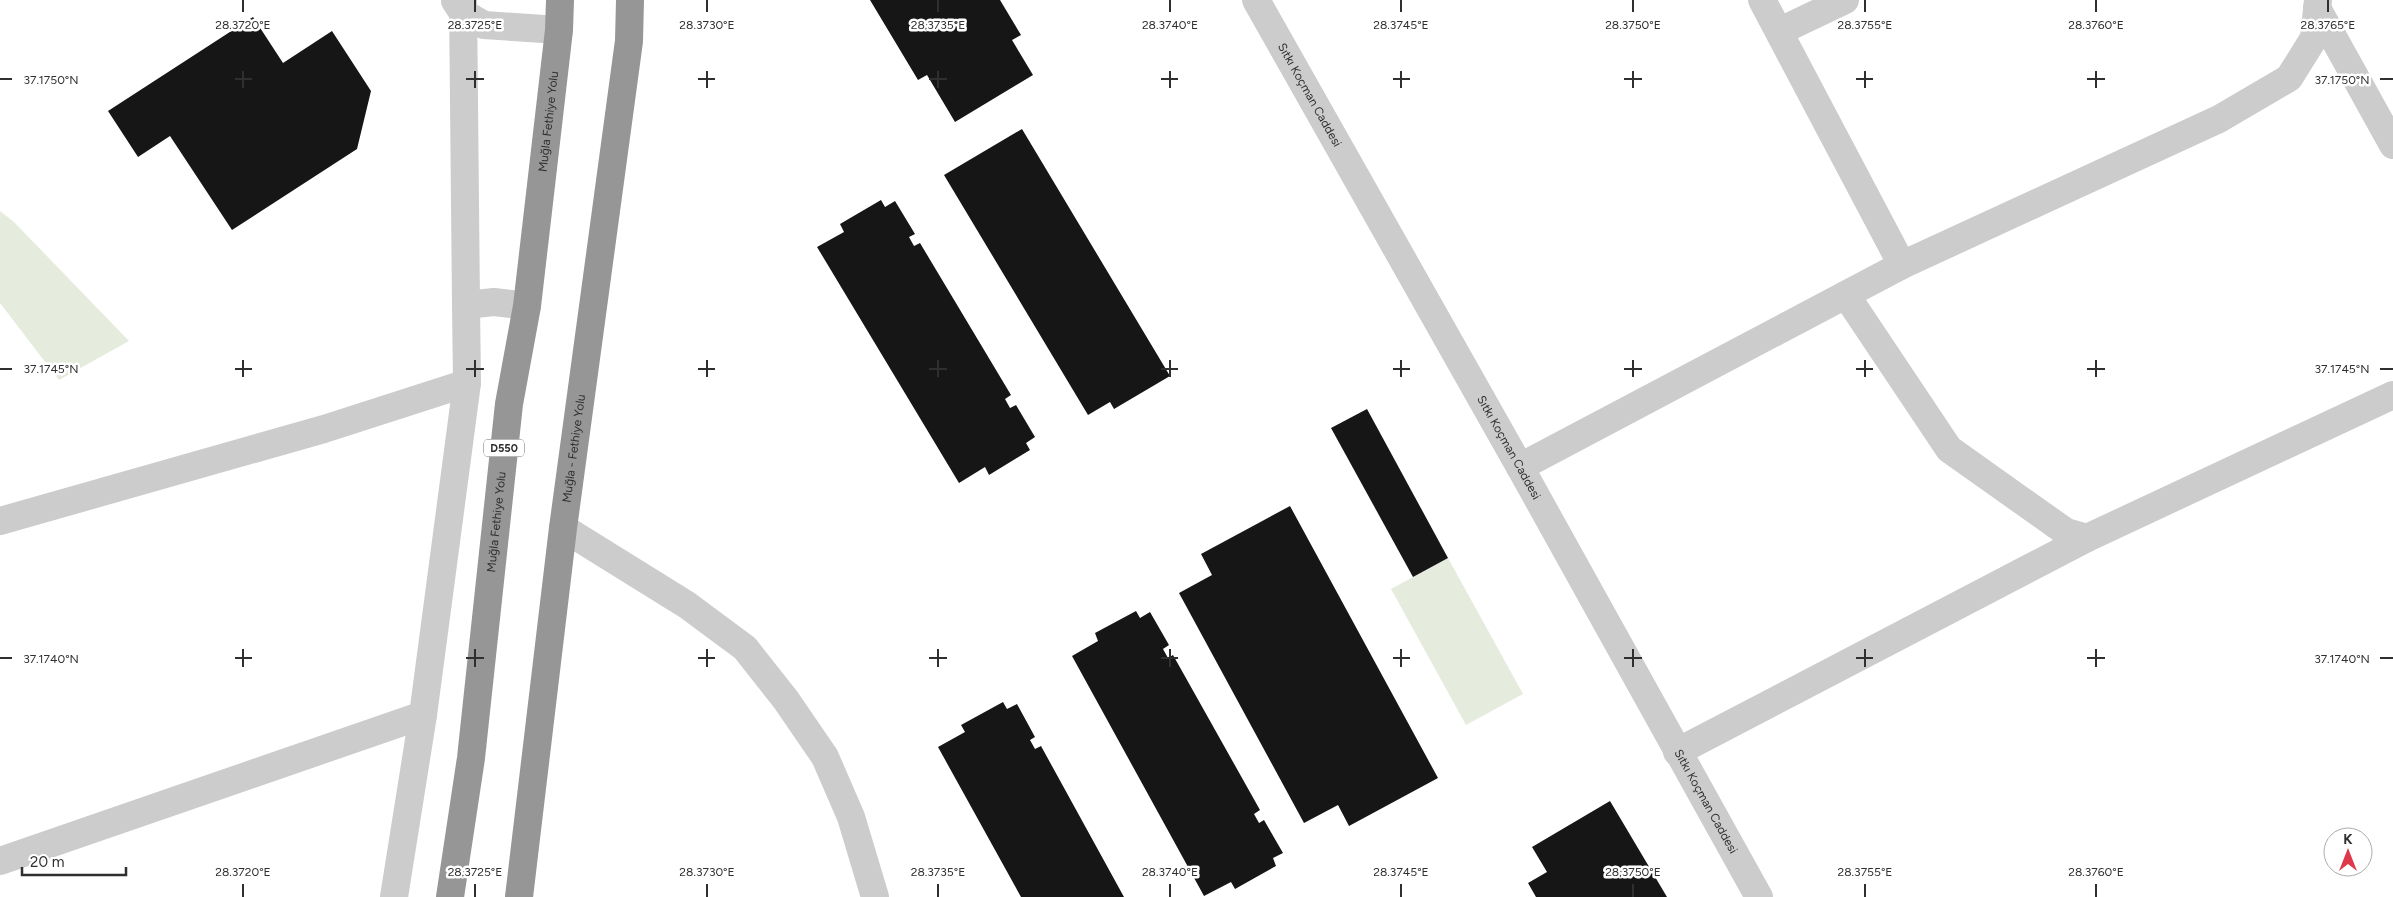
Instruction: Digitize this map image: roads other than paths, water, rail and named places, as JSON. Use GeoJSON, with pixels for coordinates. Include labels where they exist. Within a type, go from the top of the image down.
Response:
{"type":"FeatureCollection","features":[{"type":"Feature","properties":{"kind":"highway","name":"Muğla Fethiye Yolu"},"geometry":{"type":"LineString","coordinates":[[450,897],[471,758],[509,404],[527,306],[559,30],[560,0]]}},
{"type":"Feature","properties":{"kind":"highway","name":"Muğla - Fethiye Yolu"},"geometry":{"type":"LineString","coordinates":[[519,897],[563,528],[629,40],[630,0]]}},
{"type":"Feature","properties":{"kind":"street","name":"Sıtkı Koçman Caddesi"},"geometry":{"type":"LineString","coordinates":[[1256,0],[1520,466],[1759,897]]}},
{"type":"Feature","properties":{"kind":"street"},"geometry":{"type":"LineString","coordinates":[[1762,0],[1902,265]]}},
{"type":"Feature","properties":{"kind":"street"},"geometry":{"type":"LineString","coordinates":[[1780,31],[1845,0]]}},
{"type":"Feature","properties":{"kind":"street"},"geometry":{"type":"LineString","coordinates":[[460,4],[484,26],[559,30]]}},
{"type":"Feature","properties":{"kind":"street"},"geometry":{"type":"LineString","coordinates":[[394,897],[423,716],[467,383],[460,4]]}},
{"type":"Feature","properties":{"kind":"street"},"geometry":{"type":"LineString","coordinates":[[1520,466],[1902,265],[2219,119],[2289,78],[2314,38],[2317,4]]}},
{"type":"Feature","properties":{"kind":"street"},"geometry":{"type":"LineString","coordinates":[[2317,4],[2393,145]]}},
{"type":"Feature","properties":{"kind":"street"},"geometry":{"type":"LineString","coordinates":[[1846,295],[1949,449],[2066,532],[2087,538]]}},
{"type":"Feature","properties":{"kind":"street"},"geometry":{"type":"LineString","coordinates":[[466,305],[494,302],[527,306]]}},
{"type":"Feature","properties":{"kind":"street"},"geometry":{"type":"LineString","coordinates":[[0,521],[324,429],[467,383]]}},
{"type":"Feature","properties":{"kind":"street"},"geometry":{"type":"LineString","coordinates":[[1677,752],[2087,538],[2393,395]]}},
{"type":"Feature","properties":{"kind":"street"},"geometry":{"type":"LineString","coordinates":[[563,528],[687,606],[745,648],[786,700],[825,756],[851,817],[875,897]]}},
{"type":"Feature","properties":{"kind":"street"},"geometry":{"type":"LineString","coordinates":[[0,861],[423,716]]}}]}
